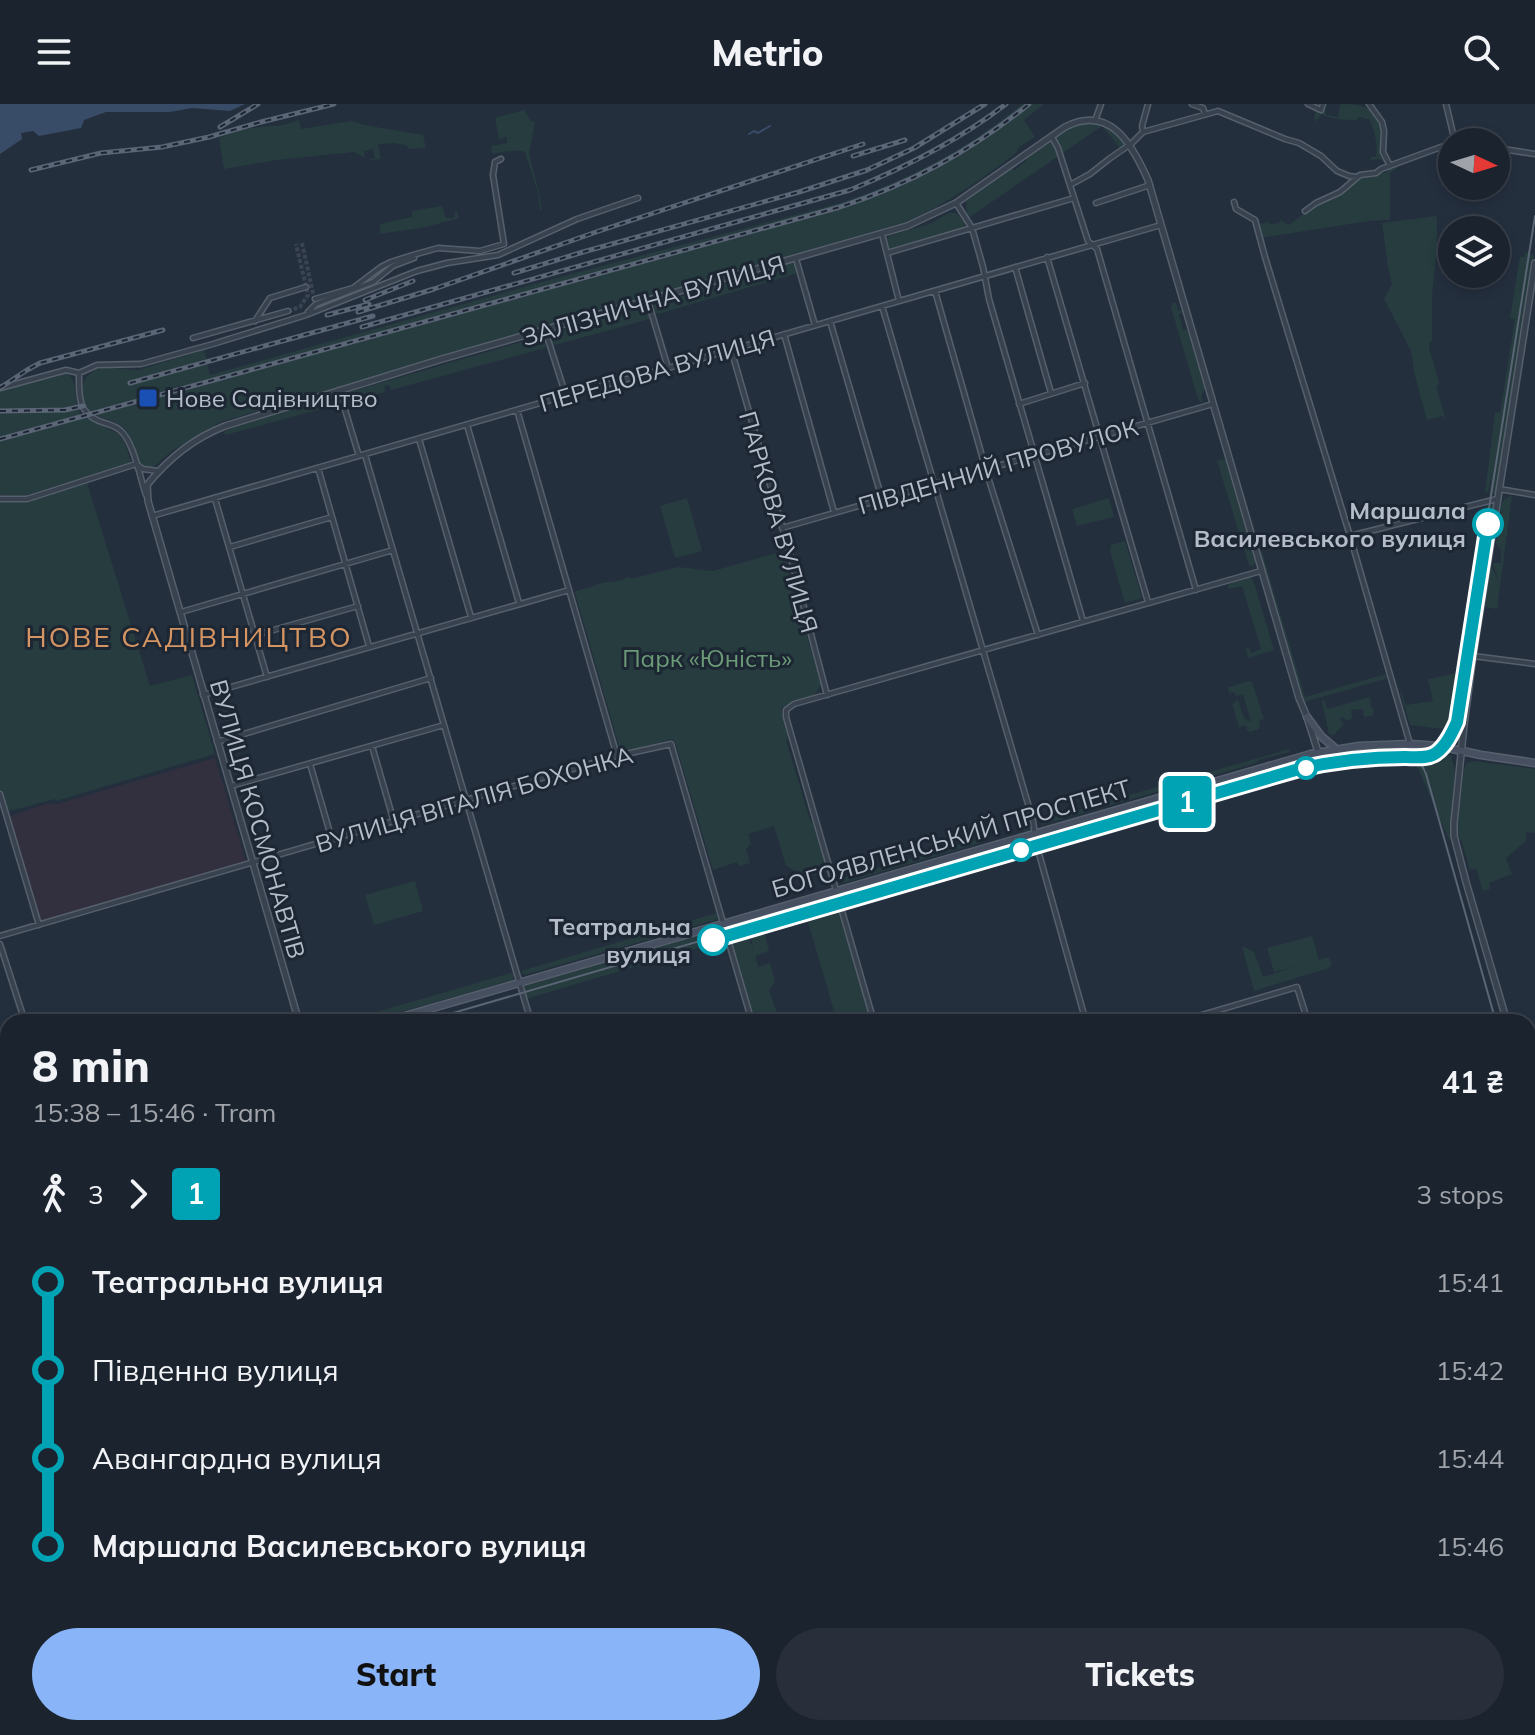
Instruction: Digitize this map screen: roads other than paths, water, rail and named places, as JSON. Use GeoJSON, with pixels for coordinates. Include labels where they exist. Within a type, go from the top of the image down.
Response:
{"type":"FeatureCollection","features":[{"type":"Feature","properties":{"kind":"main road"},"geometry":{"type":"LineString","coordinates":[[1307,717],[1336,749]]}},
{"type":"Feature","properties":{"kind":"main road","name":"БОГОЯВЛЕНСЬКИЙ ПРОСПЕКТ"},"geometry":{"type":"LineString","coordinates":[[411,1014],[1318,752],[1410,744],[1535,763]]}},
{"type":"Feature","properties":{"kind":"street"},"geometry":{"type":"LineString","coordinates":[[1101,104],[1096,118],[1111,125],[1129,144],[1150,185],[1261,571],[1318,752]]}},
{"type":"Feature","properties":{"kind":"street"},"geometry":{"type":"LineString","coordinates":[[1143,132],[1148,104]]}},
{"type":"Feature","properties":{"kind":"street"},"geometry":{"type":"LineString","coordinates":[[1192,104],[1203,108],[1205,115]]}},
{"type":"Feature","properties":{"kind":"street"},"geometry":{"type":"LineString","coordinates":[[1308,104],[1321,110],[1323,104]]}},
{"type":"Feature","properties":{"kind":"street"},"geometry":{"type":"LineString","coordinates":[[1369,104],[1382,122],[1383,152],[1390,166]]}},
{"type":"Feature","properties":{"kind":"street"},"geometry":{"type":"LineString","coordinates":[[1446,104],[1452,128]]}},
{"type":"Feature","properties":{"kind":"street"},"geometry":{"type":"LineString","coordinates":[[1070,185],[1090,174],[1143,132],[1221,111],[1299,143],[1321,156],[1337,171],[1357,177]]}},
{"type":"Feature","properties":{"kind":"street","name":"ЗАЛІЗНИЧНА ВУЛИЦЯ"},"geometry":{"type":"LineString","coordinates":[[158,471],[207,434],[339,390],[907,226],[956,203],[1077,121],[1096,118]]}},
{"type":"Feature","properties":{"kind":"street"},"geometry":{"type":"LineString","coordinates":[[1051,136],[1057,145],[1088,241],[1097,249],[1196,590]]}},
{"type":"Feature","properties":{"kind":"street"},"geometry":{"type":"LineString","coordinates":[[1305,211],[1340,192],[1360,175],[1376,173],[1438,148]]}},
{"type":"Feature","properties":{"kind":"street"},"geometry":{"type":"LineString","coordinates":[[1510,150],[1535,154]]}},
{"type":"Feature","properties":{"kind":"street"},"geometry":{"type":"LineString","coordinates":[[315,299],[353,288],[381,267],[413,255],[438,248],[480,251],[504,244],[493,175],[495,162],[501,159]]}},
{"type":"Feature","properties":{"kind":"street"},"geometry":{"type":"LineString","coordinates":[[1096,203],[1150,185]]}},
{"type":"Feature","properties":{"kind":"street"},"geometry":{"type":"LineString","coordinates":[[0,388],[66,370],[79,373],[97,365],[141,364],[213,344],[306,315],[417,271],[498,255],[577,219],[638,198]]}},
{"type":"Feature","properties":{"kind":"street"},"geometry":{"type":"LineString","coordinates":[[887,253],[1074,198]]}},
{"type":"Feature","properties":{"kind":"street"},"geometry":{"type":"LineString","coordinates":[[1234,202],[1236,209],[1254,218],[1257,224],[1410,744]]}},
{"type":"Feature","properties":{"kind":"street"},"geometry":{"type":"LineString","coordinates":[[956,203],[972,228],[985,287],[1083,621]]}},
{"type":"Feature","properties":{"kind":"street","name":"ПЕРЕДОВА ВУЛИЦЯ"},"geometry":{"type":"LineString","coordinates":[[152,516],[1161,225]]}},
{"type":"Feature","properties":{"kind":"street"},"geometry":{"type":"LineString","coordinates":[[882,234],[899,301]]}},
{"type":"Feature","properties":{"kind":"street"},"geometry":{"type":"LineString","coordinates":[[1047,257],[1148,602]]}},
{"type":"Feature","properties":{"kind":"street"},"geometry":{"type":"LineString","coordinates":[[306,315],[316,304],[373,282],[393,266],[414,258]]}},
{"type":"Feature","properties":{"kind":"street"},"geometry":{"type":"LineString","coordinates":[[796,259],[815,325]]}},
{"type":"Feature","properties":{"kind":"street"},"geometry":{"type":"LineString","coordinates":[[1505,1014],[1454,836],[1473,656],[1535,263]]}},
{"type":"Feature","properties":{"kind":"street"},"geometry":{"type":"LineString","coordinates":[[1015,267],[1051,393]]}},
{"type":"Feature","properties":{"kind":"street"},"geometry":{"type":"LineString","coordinates":[[255,321],[270,298],[306,287]]}},
{"type":"Feature","properties":{"kind":"street"},"geometry":{"type":"LineString","coordinates":[[935,291],[1038,635]]}},
{"type":"Feature","properties":{"kind":"street"},"geometry":{"type":"LineString","coordinates":[[648,301],[668,368]]}},
{"type":"Feature","properties":{"kind":"street"},"geometry":{"type":"LineString","coordinates":[[882,306],[1033,821],[1036,843],[1084,1014]]}},
{"type":"Feature","properties":{"kind":"street"},"geometry":{"type":"LineString","coordinates":[[193,338],[288,311]]}},
{"type":"Feature","properties":{"kind":"street"},"geometry":{"type":"LineString","coordinates":[[830,321],[882,500]]}},
{"type":"Feature","properties":{"kind":"street"},"geometry":{"type":"LineString","coordinates":[[545,330],[566,396]]}},
{"type":"Feature","properties":{"kind":"street"},"geometry":{"type":"LineString","coordinates":[[784,334],[834,513]]}},
{"type":"Feature","properties":{"kind":"street","name":"ПАРКОВА ВУЛИЦЯ"},"geometry":{"type":"LineString","coordinates":[[731,349],[827,695]]}},
{"type":"Feature","properties":{"kind":"street","name":"ВУЛИЦЯ КОСМОНАВТІВ"},"geometry":{"type":"LineString","coordinates":[[79,373],[79,397],[83,410],[123,432],[129,441],[297,1014]]}},
{"type":"Feature","properties":{"kind":"street"},"geometry":{"type":"LineString","coordinates":[[1019,404],[1085,383]]}},
{"type":"Feature","properties":{"kind":"street"},"geometry":{"type":"LineString","coordinates":[[339,390],[359,456]]}},
{"type":"Feature","properties":{"kind":"street","name":"ПІВДЕННИЙ ПРОВУЛОК"},"geometry":{"type":"LineString","coordinates":[[782,528],[1213,404]]}},
{"type":"Feature","properties":{"kind":"street"},"geometry":{"type":"LineString","coordinates":[[517,410],[617,756]]}},
{"type":"Feature","properties":{"kind":"street"},"geometry":{"type":"LineString","coordinates":[[467,425],[519,604]]}},
{"type":"Feature","properties":{"kind":"street"},"geometry":{"type":"LineString","coordinates":[[419,439],[471,618]]}},
{"type":"Feature","properties":{"kind":"street"},"geometry":{"type":"LineString","coordinates":[[365,455],[529,1014]]}},
{"type":"Feature","properties":{"kind":"street"},"geometry":{"type":"LineString","coordinates":[[0,499],[27,499],[136,464],[143,469],[158,471]]}},
{"type":"Feature","properties":{"kind":"street"},"geometry":{"type":"LineString","coordinates":[[318,468],[369,647]]}},
{"type":"Feature","properties":{"kind":"street"},"geometry":{"type":"LineString","coordinates":[[148,501],[147,485],[158,471]]}},
{"type":"Feature","properties":{"kind":"street"},"geometry":{"type":"LineString","coordinates":[[1499,489],[1535,495]]}},
{"type":"Feature","properties":{"kind":"street"},"geometry":{"type":"LineString","coordinates":[[215,499],[267,677]]}},
{"type":"Feature","properties":{"kind":"street"},"geometry":{"type":"LineString","coordinates":[[1350,536],[1497,499]]}},
{"type":"Feature","properties":{"kind":"street"},"geometry":{"type":"LineString","coordinates":[[230,547],[332,517]]}},
{"type":"Feature","properties":{"kind":"street"},"geometry":{"type":"LineString","coordinates":[[179,613],[393,550]]}},
{"type":"Feature","properties":{"kind":"street"},"geometry":{"type":"LineString","coordinates":[[872,1014],[786,717],[788,708],[1261,571]]}},
{"type":"Feature","properties":{"kind":"street"},"geometry":{"type":"LineString","coordinates":[[203,695],[569,590]]}},
{"type":"Feature","properties":{"kind":"street"},"geometry":{"type":"LineString","coordinates":[[255,635],[358,606]]}},
{"type":"Feature","properties":{"kind":"street"},"geometry":{"type":"LineString","coordinates":[[1473,656],[1535,664]]}},
{"type":"Feature","properties":{"kind":"street"},"geometry":{"type":"LineString","coordinates":[[217,742],[431,678]]}},
{"type":"Feature","properties":{"kind":"street"},"geometry":{"type":"LineString","coordinates":[[230,786],[444,725]]}},
{"type":"Feature","properties":{"kind":"street","name":"ВУЛИЦЯ ВІТАЛІЯ БОХОНКА"},"geometry":{"type":"LineString","coordinates":[[0,936],[617,756],[671,744],[724,923]]}},
{"type":"Feature","properties":{"kind":"street"},"geometry":{"type":"LineString","coordinates":[[372,746],[394,822]]}},
{"type":"Feature","properties":{"kind":"street"},"geometry":{"type":"LineString","coordinates":[[310,764],[332,840]]}},
{"type":"Feature","properties":{"kind":"street"},"geometry":{"type":"LineString","coordinates":[[0,797],[39,925]]}},
{"type":"Feature","properties":{"kind":"street"},"geometry":{"type":"LineString","coordinates":[[724,923],[750,1014]]}},
{"type":"Feature","properties":{"kind":"street"},"geometry":{"type":"LineString","coordinates":[[0,944],[22,1014]]}},
{"type":"Feature","properties":{"kind":"street"},"geometry":{"type":"LineString","coordinates":[[1205,1014],[1297,987],[1305,1014]]}},
{"type":"Feature","properties":{"kind":"water"},"geometry":{"type":"Polygon","coordinates":[[[0,104],[245,104],[230,111],[192,108],[170,112],[106,112],[84,120],[81,128],[39,136],[33,131],[21,133],[22,139],[0,154],[0,104]]]}},
{"type":"Feature","properties":{"kind":"waterway"},"geometry":{"type":"LineString","coordinates":[[749,134],[770,126]]}},
{"type":"Feature","properties":{"kind":"tunnel"},"geometry":{"type":"LineString","coordinates":[[302,243],[316,307]]}},
{"type":"Feature","properties":{"kind":"tunnel"},"geometry":{"type":"LineString","coordinates":[[288,311],[300,307],[308,295],[296,244]]}},
{"type":"Feature","properties":{"kind":"tram line"},"geometry":{"type":"LineString","coordinates":[[449,1014],[1297,767],[1357,756],[1429,754],[1451,731],[1456,718],[1535,216]]}},
{"type":"Feature","properties":{"kind":"tram line","name":"1"},"geometry":{"type":"LineString","coordinates":[[713,940],[1299,769],[1377,757],[1425,757],[1435,754],[1452,732],[1460,709],[1488,524]]}},
{"type":"Feature","properties":{"kind":"tram line"},"geometry":{"type":"LineString","coordinates":[[1405,755],[1418,761],[1426,774],[1494,1014]]}},
{"type":"Feature","properties":{"kind":"railway"},"geometry":{"type":"LineString","coordinates":[[220,127],[258,104]]}},
{"type":"Feature","properties":{"kind":"railway"},"geometry":{"type":"LineString","coordinates":[[31,170],[101,153],[162,147],[209,137],[334,104]]}},
{"type":"Feature","properties":{"kind":"railway"},"geometry":{"type":"LineString","coordinates":[[514,273],[867,170],[914,148],[985,104]]}},
{"type":"Feature","properties":{"kind":"railway"},"geometry":{"type":"LineString","coordinates":[[362,327],[850,190],[931,152],[1006,104]]}},
{"type":"Feature","properties":{"kind":"railway"},"geometry":{"type":"LineString","coordinates":[[0,439],[840,207],[916,177],[984,137],[1029,104]]}},
{"type":"Feature","properties":{"kind":"railway"},"geometry":{"type":"LineString","coordinates":[[853,156],[905,140]]}},
{"type":"Feature","properties":{"kind":"railway"},"geometry":{"type":"LineString","coordinates":[[358,312],[863,144]]}},
{"type":"Feature","properties":{"kind":"railway"},"geometry":{"type":"LineString","coordinates":[[365,300],[413,281]]}},
{"type":"Feature","properties":{"kind":"railway"},"geometry":{"type":"LineString","coordinates":[[327,315],[369,304]]}},
{"type":"Feature","properties":{"kind":"railway"},"geometry":{"type":"LineString","coordinates":[[130,383],[373,316]]}},
{"type":"Feature","properties":{"kind":"railway"},"geometry":{"type":"LineString","coordinates":[[0,388],[40,363],[163,330]]}},
{"type":"Feature","properties":{"kind":"railway"},"geometry":{"type":"LineString","coordinates":[[0,411],[65,410],[83,406]]}},
{"type":"Feature","properties":{"kind":"place","name":"Нове Садівництво"},"geometry":{"type":"Point","coordinates":[148,398]}},
{"type":"Feature","properties":{"kind":"place","name":"Маршала Василевського вулиця"},"geometry":{"type":"Point","coordinates":[1488,524]}},
{"type":"Feature","properties":{"kind":"place","name":"Театральна вулиця"},"geometry":{"type":"Point","coordinates":[713,940]}},
{"type":"Feature","properties":{"kind":"district","name":"НОВЕ САДІВНИЦТВО"},"geometry":{"type":"Point","coordinates":[189,636]}},
{"type":"Feature","properties":{"kind":"park label","name":"Парк «Юність»"},"geometry":{"type":"Point","coordinates":[707,658]}}]}
